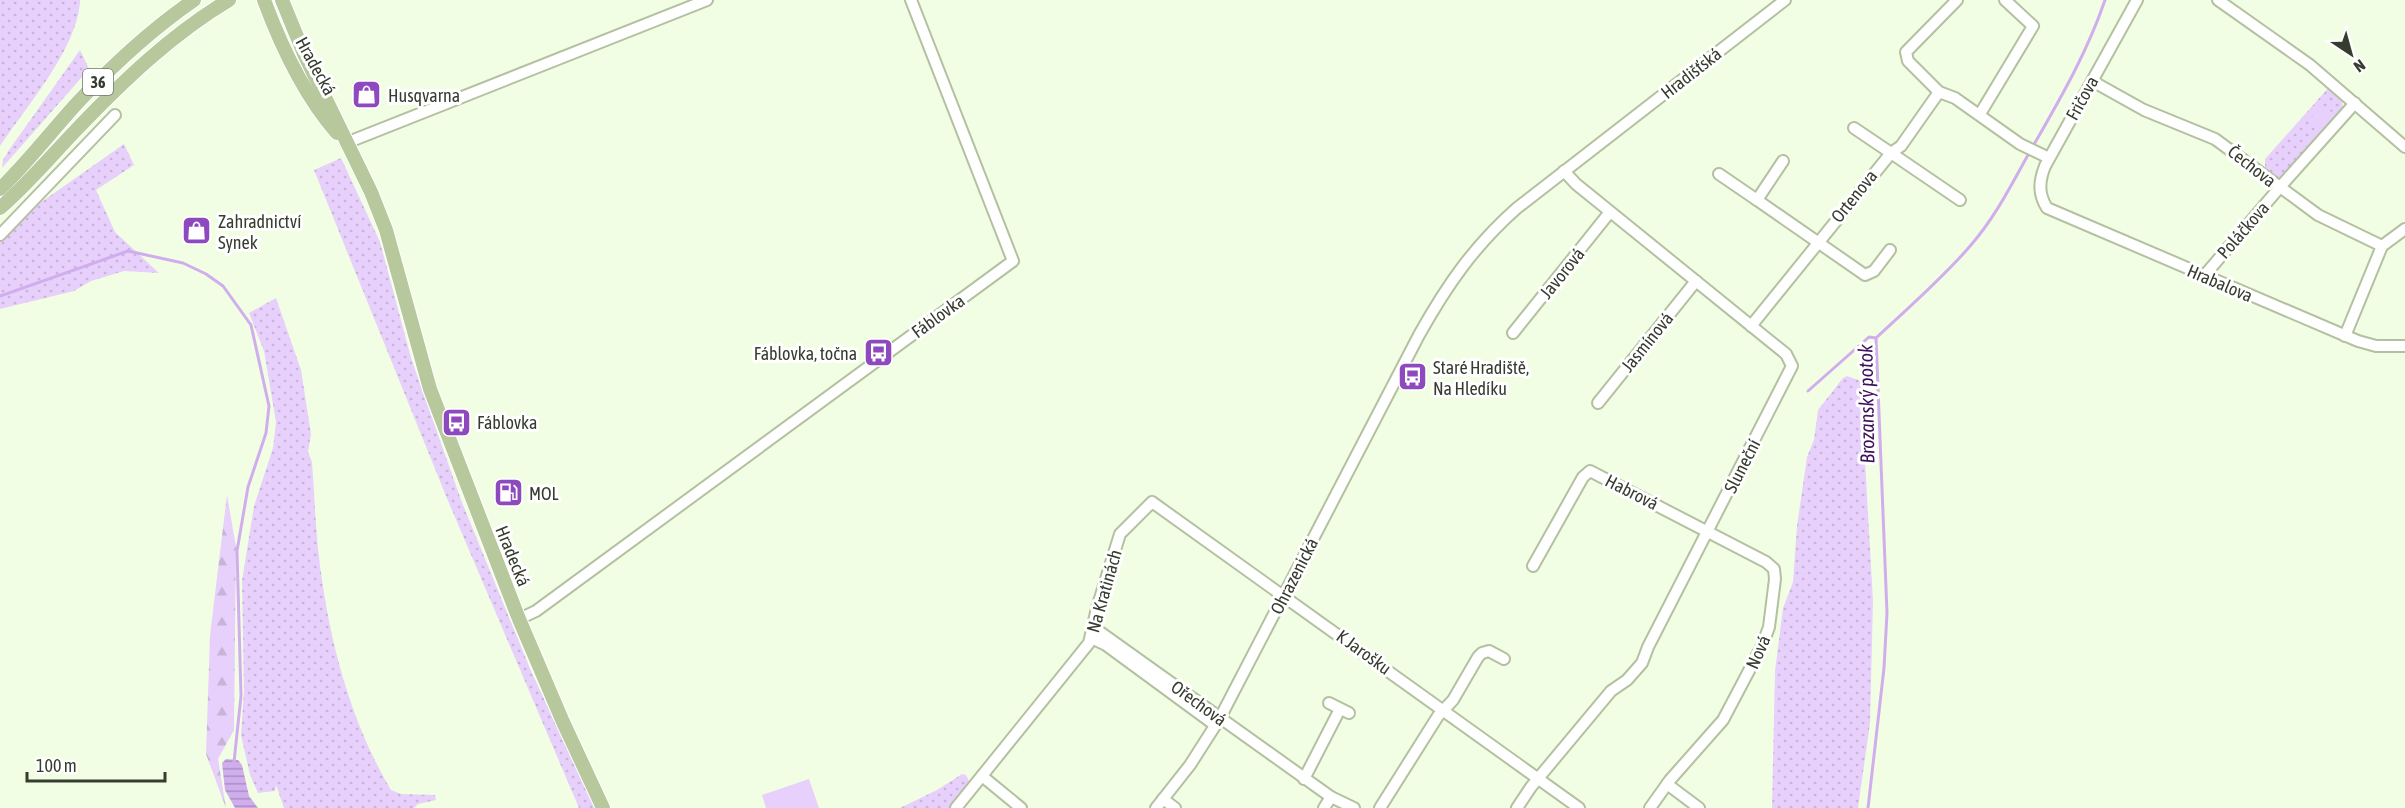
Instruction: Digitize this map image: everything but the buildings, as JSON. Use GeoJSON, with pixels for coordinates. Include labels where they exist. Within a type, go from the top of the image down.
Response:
{"type":"FeatureCollection","features":[{"type":"Feature","properties":{"kind":"main road","name":"36"},"geometry":{"type":"LineString","coordinates":[[0,189],[81,100],[122,59],[149,34],[194,0]]}},
{"type":"Feature","properties":{"kind":"main road","name":"36"},"geometry":{"type":"LineString","coordinates":[[0,208],[91,114],[138,70],[179,35],[229,0]]}},
{"type":"Feature","properties":{"kind":"main road","name":"Hradecká"},"geometry":{"type":"LineString","coordinates":[[264,0],[294,68],[326,120],[346,143]]}},
{"type":"Feature","properties":{"kind":"main road","name":"Hradecká"},"geometry":{"type":"LineString","coordinates":[[282,0],[346,143],[371,192],[386,230],[430,389],[519,619],[603,808]]}},
{"type":"Feature","properties":{"kind":"street"},"geometry":{"type":"LineString","coordinates":[[346,143],[707,0]]}},
{"type":"Feature","properties":{"kind":"street","name":"Fáblovka"},"geometry":{"type":"LineString","coordinates":[[519,619],[536,611],[1013,261],[911,0]]}},
{"type":"Feature","properties":{"kind":"street","name":"Hradišťská"},"geometry":{"type":"LineString","coordinates":[[1564,171],[1785,0]]}},
{"type":"Feature","properties":{"kind":"street"},"geometry":{"type":"LineString","coordinates":[[1957,0],[1908,49],[1906,55],[1908,61],[1939,92],[1955,98],[2020,144],[2049,158]]}},
{"type":"Feature","properties":{"kind":"street"},"geometry":{"type":"LineString","coordinates":[[1980,114],[2033,26],[2005,0]]}},
{"type":"Feature","properties":{"kind":"street","name":"Fričova"},"geometry":{"type":"LineString","coordinates":[[2042,200],[2040,180],[2049,158],[2137,0]]}},
{"type":"Feature","properties":{"kind":"street"},"geometry":{"type":"LineString","coordinates":[[2218,0],[2310,65],[2404,144]]}},
{"type":"Feature","properties":{"kind":"street","name":"Čechova"},"geometry":{"type":"LineString","coordinates":[[2092,81],[2144,110],[2215,139],[2248,161],[2318,215],[2382,246]]}},
{"type":"Feature","properties":{"kind":"street","name":"Ortenova"},"geometry":{"type":"LineString","coordinates":[[1751,326],[1817,241],[1891,153],[1901,146],[1939,92]]}},
{"type":"Feature","properties":{"kind":"street","name":"Poláčkova"},"geometry":{"type":"LineString","coordinates":[[2205,276],[2355,103]]}},
{"type":"Feature","properties":{"kind":"street"},"geometry":{"type":"LineString","coordinates":[[0,235],[115,116]]}},
{"type":"Feature","properties":{"kind":"street","name":"Ortenova"},"geometry":{"type":"LineString","coordinates":[[1854,128],[1960,200]]}},
{"type":"Feature","properties":{"kind":"street"},"geometry":{"type":"LineString","coordinates":[[1757,200],[1783,161]]}},
{"type":"Feature","properties":{"kind":"street","name":"Sluneční"},"geometry":{"type":"LineString","coordinates":[[1516,808],[1537,778],[1611,691],[1627,680],[1642,663],[1648,647],[1792,366],[1786,354],[1610,212],[1564,171]]}},
{"type":"Feature","properties":{"kind":"street","name":"Ohrazenická"},"geometry":{"type":"LineString","coordinates":[[1156,808],[1200,752],[1218,722],[1419,335],[1449,284],[1482,240],[1517,208],[1564,171]]}},
{"type":"Feature","properties":{"kind":"street","name":"Ortenova"},"geometry":{"type":"LineString","coordinates":[[1719,174],[1868,276],[1874,272],[1890,250]]}},
{"type":"Feature","properties":{"kind":"street","name":"Hrabalova"},"geometry":{"type":"LineString","coordinates":[[2042,200],[2053,212],[2344,336],[2376,346],[2405,346]]}},
{"type":"Feature","properties":{"kind":"street","name":"Javorová"},"geometry":{"type":"LineString","coordinates":[[1513,333],[1610,212]]}},
{"type":"Feature","properties":{"kind":"street"},"geometry":{"type":"LineString","coordinates":[[2344,336],[2382,246],[2405,229]]}},
{"type":"Feature","properties":{"kind":"street","name":"Jasmínová"},"geometry":{"type":"LineString","coordinates":[[1598,404],[1696,281]]}},
{"type":"Feature","properties":{"kind":"street","name":"Habrová"},"geometry":{"type":"LineString","coordinates":[[1533,566],[1583,477],[1590,471],[1708,531]]}},
{"type":"Feature","properties":{"kind":"street","name":"Na Kratinách"},"geometry":{"type":"LineString","coordinates":[[956,808],[1085,648],[1092,632],[1120,534],[1152,502],[1283,595]]}},
{"type":"Feature","properties":{"kind":"street","name":"Nová"},"geometry":{"type":"LineString","coordinates":[[1650,808],[1667,784],[1723,720],[1762,646],[1768,627],[1776,579],[1774,569],[1766,562],[1708,531]]}},
{"type":"Feature","properties":{"kind":"street","name":"K Jarošku"},"geometry":{"type":"LineString","coordinates":[[1283,595],[1578,808]]}},
{"type":"Feature","properties":{"kind":"street","name":"Ořechová"},"geometry":{"type":"LineString","coordinates":[[1092,632],[1218,722],[1331,797],[1354,808]]}},
{"type":"Feature","properties":{"kind":"street"},"geometry":{"type":"LineString","coordinates":[[1380,808],[1482,653],[1489,651],[1504,659]]}},
{"type":"Feature","properties":{"kind":"street"},"geometry":{"type":"LineString","coordinates":[[1304,779],[1345,711],[1329,703]]}},
{"type":"Feature","properties":{"kind":"street"},"geometry":{"type":"LineString","coordinates":[[982,776],[1021,808]]}},
{"type":"Feature","properties":{"kind":"street"},"geometry":{"type":"LineString","coordinates":[[1667,784],[1699,808]]}},
{"type":"Feature","properties":{"kind":"street"},"geometry":{"type":"LineString","coordinates":[[1324,808],[1331,797]]}},
{"type":"Feature","properties":{"kind":"street"},"geometry":{"type":"LineString","coordinates":[[1163,799],[1175,808]]}},
{"type":"Feature","properties":{"kind":"green space"},"geometry":{"type":"Polygon","coordinates":[[[0,0],[80,0],[80,3],[76,21],[60,59],[0,146],[0,0]]]}},
{"type":"Feature","properties":{"kind":"green space"},"geometry":{"type":"Polygon","coordinates":[[[80,50],[89,69],[2,168],[3,160],[9,150],[80,50]]]}},
{"type":"Feature","properties":{"kind":"green space"},"geometry":{"type":"Polygon","coordinates":[[[2330,86],[2342,99],[2343,112],[2284,177],[2276,178],[2265,169],[2265,159],[2330,86]]]}},
{"type":"Feature","properties":{"kind":"green space"},"geometry":{"type":"Polygon","coordinates":[[[2323,105],[2334,114],[2321,129],[2310,119],[2323,105]]]}},
{"type":"Feature","properties":{"kind":"green space"},"geometry":{"type":"Polygon","coordinates":[[[124,144],[134,165],[96,190],[115,232],[159,273],[124,271],[91,281],[74,291],[0,309],[0,231],[124,144]]]}},
{"type":"Feature","properties":{"kind":"green space"},"geometry":{"type":"Polygon","coordinates":[[[341,158],[380,242],[411,358],[461,500],[531,671],[595,808],[579,808],[446,496],[314,170],[341,158]]]}},
{"type":"Feature","properties":{"kind":"green space"},"geometry":{"type":"Polygon","coordinates":[[[276,298],[301,370],[311,434],[308,452],[312,462],[321,571],[327,612],[339,665],[356,717],[391,790],[401,794],[435,795],[436,800],[418,804],[414,808],[284,808],[276,785],[275,791],[258,793],[250,775],[241,735],[244,691],[242,581],[254,506],[273,448],[276,422],[264,351],[249,313],[276,298]]]}},
{"type":"Feature","properties":{"kind":"green space"},"geometry":{"type":"Polygon","coordinates":[[[1847,376],[1861,381],[1868,400],[1864,444],[1873,601],[1870,723],[1858,808],[1772,808],[1775,671],[1783,608],[1793,582],[1797,526],[1807,457],[1814,440],[1818,410],[1847,376]]]}},
{"type":"Feature","properties":{"kind":"green space"},"geometry":{"type":"Polygon","coordinates":[[[227,495],[236,547],[234,730],[218,759],[226,808],[206,754],[210,635],[227,495]]]}},
{"type":"Feature","properties":{"kind":"green space"},"geometry":{"type":"Polygon","coordinates":[[[962,774],[966,775],[970,783],[949,808],[900,808],[937,790],[962,774]]]}},
{"type":"Feature","properties":{"kind":"green space"},"geometry":{"type":"Polygon","coordinates":[[[809,779],[819,808],[766,808],[762,795],[809,779]]]}},
{"type":"Feature","properties":{"kind":"shaded area"},"geometry":{"type":"Polygon","coordinates":[[[226,759],[238,760],[242,765],[249,796],[258,808],[235,808],[225,790],[222,763],[226,759]]]}},
{"type":"Feature","properties":{"kind":"waterway","name":"Brozanský potok"},"geometry":{"type":"LineString","coordinates":[[1868,808],[1884,668],[1887,613],[1876,338],[1949,269],[1989,222],[2072,76],[2105,0]]}},
{"type":"Feature","properties":{"kind":"waterway"},"geometry":{"type":"LineString","coordinates":[[0,296],[128,251],[183,263],[206,274],[223,286],[251,325],[269,406],[266,433],[248,487],[237,551],[241,696],[234,762]]}},
{"type":"Feature","properties":{"kind":"waterway"},"geometry":{"type":"LineString","coordinates":[[1808,391],[1869,337],[1876,338]]}},
{"type":"Feature","properties":{"kind":"place","name":"Husqvarna"},"geometry":{"type":"Point","coordinates":[367,95]}},
{"type":"Feature","properties":{"kind":"place","name":"Zahradnictví Synek"},"geometry":{"type":"Point","coordinates":[197,231]}},
{"type":"Feature","properties":{"kind":"place","name":"Fáblovka, točna"},"geometry":{"type":"Point","coordinates":[878,353]}},
{"type":"Feature","properties":{"kind":"place","name":"Staré Hradiště, Na Hledíku"},"geometry":{"type":"Point","coordinates":[1412,377]}},
{"type":"Feature","properties":{"kind":"place","name":"Fáblovka"},"geometry":{"type":"Point","coordinates":[456,422]}},
{"type":"Feature","properties":{"kind":"place","name":"MOL"},"geometry":{"type":"Point","coordinates":[508,493]}}]}
